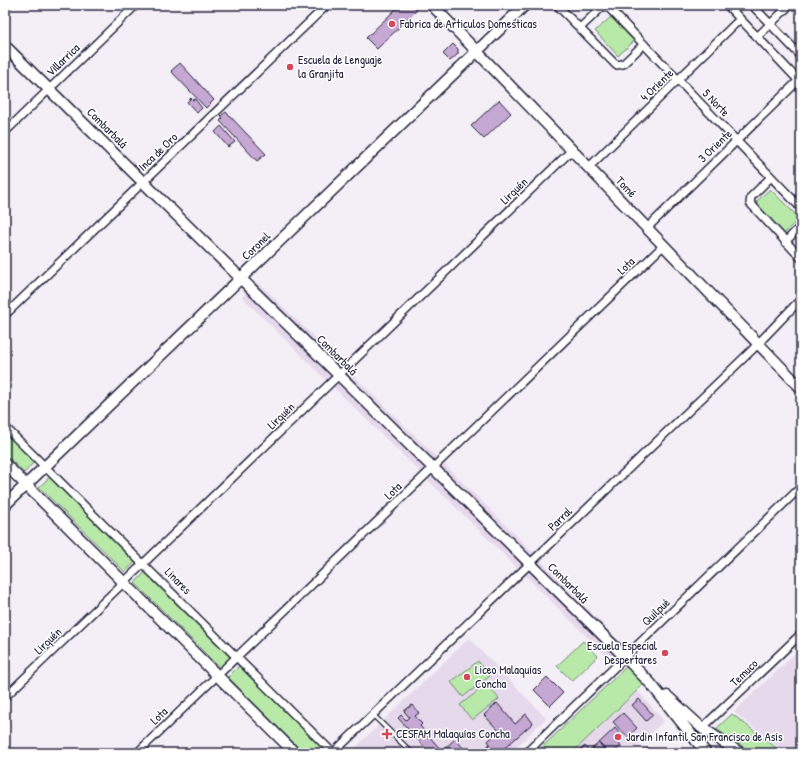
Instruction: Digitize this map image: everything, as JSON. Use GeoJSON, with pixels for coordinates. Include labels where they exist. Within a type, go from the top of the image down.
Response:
{"type":"FeatureCollection","features":[{"type":"Feature","properties":{"kind":"street","name":"Villarrica"},"geometry":{"type":"LineString","coordinates":[[5,132],[136,5]]}},
{"type":"Feature","properties":{"kind":"street","name":"Inca de Oro"},"geometry":{"type":"LineString","coordinates":[[5,315],[327,5]]}},
{"type":"Feature","properties":{"kind":"street","name":"Tomé"},"geometry":{"type":"LineString","coordinates":[[432,5],[801,388]]}},
{"type":"Feature","properties":{"kind":"street","name":"Coronel"},"geometry":{"type":"LineString","coordinates":[[5,505],[525,5]]}},
{"type":"Feature","properties":{"kind":"street"},"geometry":{"type":"LineString","coordinates":[[557,5],[616,65],[623,64],[644,44]]}},
{"type":"Feature","properties":{"kind":"street"},"geometry":{"type":"LineString","coordinates":[[727,5],[800,82]]}},
{"type":"Feature","properties":{"kind":"street"},"geometry":{"type":"LineString","coordinates":[[752,5],[801,56]]}},
{"type":"Feature","properties":{"kind":"street"},"geometry":{"type":"LineString","coordinates":[[757,37],[790,5]]}},
{"type":"Feature","properties":{"kind":"street","name":"5 Norte"},"geometry":{"type":"LineString","coordinates":[[580,28],[600,8],[607,6],[801,208]]}},
{"type":"Feature","properties":{"kind":"street","name":"4 Oriente"},"geometry":{"type":"LineString","coordinates":[[589,167],[740,19]]}},
{"type":"Feature","properties":{"kind":"street","name":"Combarbalá"},"geometry":{"type":"LineString","coordinates":[[5,46],[651,684],[702,728],[740,753]]}},
{"type":"Feature","properties":{"kind":"street","name":"3 Oriente"},"geometry":{"type":"LineString","coordinates":[[647,228],[800,82]]}},
{"type":"Feature","properties":{"kind":"street","name":"Lirquén"},"geometry":{"type":"LineString","coordinates":[[5,697],[572,150]]}},
{"type":"Feature","properties":{"kind":"street"},"geometry":{"type":"LineString","coordinates":[[771,177],[751,196],[750,203],[801,258]]}},
{"type":"Feature","properties":{"kind":"street"},"geometry":{"type":"LineString","coordinates":[[785,242],[801,226]]}},
{"type":"Feature","properties":{"kind":"street","name":"Lota"},"geometry":{"type":"LineString","coordinates":[[137,753],[664,245]]}},
{"type":"Feature","properties":{"kind":"street","name":"Parral"},"geometry":{"type":"LineString","coordinates":[[333,753],[801,300]]}},
{"type":"Feature","properties":{"kind":"street","name":"Linares"},"geometry":{"type":"LineString","coordinates":[[5,427],[333,753]]}},
{"type":"Feature","properties":{"kind":"street"},"geometry":{"type":"LineString","coordinates":[[5,464],[295,753]]}},
{"type":"Feature","properties":{"kind":"street","name":"Quilpué"},"geometry":{"type":"LineString","coordinates":[[526,753],[801,487]]}},
{"type":"Feature","properties":{"kind":"street","name":"Temuco"},"geometry":{"type":"LineString","coordinates":[[702,728],[801,634]]}},
{"type":"Feature","properties":{"kind":"street","name":"Combarbalá"},"geometry":{"type":"LineString","coordinates":[[651,684],[704,751]]}},
{"type":"Feature","properties":{"kind":"street"},"geometry":{"type":"LineString","coordinates":[[704,751],[706,742],[716,738]]}},
{"type":"Feature","properties":{"kind":"lane"},"geometry":{"type":"LineString","coordinates":[[373,715],[412,753]]}},
{"type":"Feature","properties":{"kind":"shaded area"},"geometry":{"type":"Polygon","coordinates":[[[258,282],[503,522],[622,644],[609,658],[242,297],[258,282]]]}},
{"type":"Feature","properties":{"kind":"shaded area","name":"Liceo Malaquías Concha"},"geometry":{"type":"Polygon","coordinates":[[[469,638],[546,718],[510,753],[350,753],[469,638]]]}},
{"type":"Feature","properties":{"kind":"shaded area"},"geometry":{"type":"Polygon","coordinates":[[[801,648],[801,753],[785,753],[734,712],[801,648]]]}},
{"type":"Feature","properties":{"kind":"shaded area","name":"Jardín Infantil San Francisco de Asís"},"geometry":{"type":"Polygon","coordinates":[[[638,691],[664,721],[629,753],[572,753],[638,691]]]}},
{"type":"Feature","properties":{"kind":"green space"},"geometry":{"type":"Polygon","coordinates":[[[611,17],[634,41],[618,56],[595,31],[611,17]]]}},
{"type":"Feature","properties":{"kind":"green space"},"geometry":{"type":"Polygon","coordinates":[[[770,189],[799,218],[784,234],[755,203],[770,189]]]}},
{"type":"Feature","properties":{"kind":"green space"},"geometry":{"type":"Polygon","coordinates":[[[5,432],[34,462],[24,473],[5,454],[5,432]]]}},
{"type":"Feature","properties":{"kind":"green space"},"geometry":{"type":"Polygon","coordinates":[[[52,475],[137,560],[125,572],[39,487],[52,475]]]}},
{"type":"Feature","properties":{"kind":"green space"},"geometry":{"type":"Polygon","coordinates":[[[147,570],[233,656],[220,668],[135,583],[147,570]]]}},
{"type":"Feature","properties":{"kind":"green space"},"geometry":{"type":"Polygon","coordinates":[[[583,641],[598,656],[572,681],[557,666],[583,641]]]}},
{"type":"Feature","properties":{"kind":"green space"},"geometry":{"type":"Polygon","coordinates":[[[478,661],[490,676],[463,697],[451,682],[478,661]]]}},
{"type":"Feature","properties":{"kind":"green space"},"geometry":{"type":"Polygon","coordinates":[[[240,665],[326,750],[323,753],[304,753],[228,677],[240,665]]]}},
{"type":"Feature","properties":{"kind":"green space"},"geometry":{"type":"Polygon","coordinates":[[[627,666],[644,684],[572,753],[536,753],[627,666]]]}},
{"type":"Feature","properties":{"kind":"green space"},"geometry":{"type":"Polygon","coordinates":[[[487,684],[499,699],[472,720],[460,705],[487,684]]]}},
{"type":"Feature","properties":{"kind":"green space"},"geometry":{"type":"Polygon","coordinates":[[[732,714],[783,753],[753,753],[716,729],[732,714]]]}},
{"type":"Feature","properties":{"kind":"building","name":"Fabrica de Articulos Domesticas"},"geometry":{"type":"Polygon","coordinates":[[[400,5],[412,5],[417,10],[377,49],[366,38],[400,5]]]}},
{"type":"Feature","properties":{"kind":"building"},"geometry":{"type":"Polygon","coordinates":[[[453,44],[458,49],[458,54],[450,61],[443,54],[453,44]]]}},
{"type":"Feature","properties":{"kind":"building"},"geometry":{"type":"Polygon","coordinates":[[[180,63],[214,100],[206,108],[171,71],[180,63]]]}},
{"type":"Feature","properties":{"kind":"building"},"geometry":{"type":"Polygon","coordinates":[[[191,98],[193,100],[195,99],[202,108],[197,113],[187,102],[191,98]]]}},
{"type":"Feature","properties":{"kind":"building"},"geometry":{"type":"Polygon","coordinates":[[[499,100],[511,113],[484,139],[471,126],[499,100]]]}},
{"type":"Feature","properties":{"kind":"building"},"geometry":{"type":"Polygon","coordinates":[[[226,112],[266,154],[257,161],[220,121],[223,118],[221,116],[226,112]]]}},
{"type":"Feature","properties":{"kind":"building"},"geometry":{"type":"Polygon","coordinates":[[[221,126],[235,142],[228,147],[215,132],[221,126]]]}},
{"type":"Feature","properties":{"kind":"building"},"geometry":{"type":"Polygon","coordinates":[[[547,677],[563,693],[550,706],[534,690],[547,677]]]}},
{"type":"Feature","properties":{"kind":"building"},"geometry":{"type":"Polygon","coordinates":[[[639,699],[653,715],[646,721],[632,705],[639,699]]]}},
{"type":"Feature","properties":{"kind":"building"},"geometry":{"type":"Polygon","coordinates":[[[497,703],[515,724],[526,714],[533,723],[499,753],[480,753],[490,744],[488,741],[499,731],[484,715],[497,703]]]}},
{"type":"Feature","properties":{"kind":"building"},"geometry":{"type":"Polygon","coordinates":[[[412,705],[419,713],[415,716],[422,724],[420,726],[442,751],[455,739],[468,753],[430,753],[398,718],[401,715],[406,720],[409,717],[404,711],[412,705]]]}},
{"type":"Feature","properties":{"kind":"building"},"geometry":{"type":"Polygon","coordinates":[[[623,713],[637,728],[627,737],[613,722],[623,713]]]}},
{"type":"Feature","properties":{"kind":"building"},"geometry":{"type":"Polygon","coordinates":[[[615,728],[622,736],[616,741],[621,746],[613,753],[608,753],[599,743],[615,728]]]}},
{"type":"Feature","properties":{"kind":"building"},"geometry":{"type":"Polygon","coordinates":[[[599,743],[608,753],[577,753],[585,746],[589,751],[599,743]]]}},
{"type":"Feature","properties":{"kind":"building"},"geometry":{"type":"Polygon","coordinates":[[[648,748],[653,753],[642,753],[648,748]]]}},
{"type":"Feature","properties":{"kind":"place","name":"Fabrica de Articulos Domesticas"},"geometry":{"type":"Point","coordinates":[392,24]}},
{"type":"Feature","properties":{"kind":"place","name":"Escuela de Lenguaje la Granjita"},"geometry":{"type":"Point","coordinates":[290,67]}},
{"type":"Feature","properties":{"kind":"place","name":"Escuela Especial Despertares"},"geometry":{"type":"Point","coordinates":[665,653]}},
{"type":"Feature","properties":{"kind":"place","name":"Liceo Malaquías Concha"},"geometry":{"type":"Point","coordinates":[467,677]}},
{"type":"Feature","properties":{"kind":"place","name":"CESFAM Malaquías Concha"},"geometry":{"type":"Point","coordinates":[387,734]}},
{"type":"Feature","properties":{"kind":"place","name":"Jardín Infantil San Francisco de Asís"},"geometry":{"type":"Point","coordinates":[618,737]}}]}
